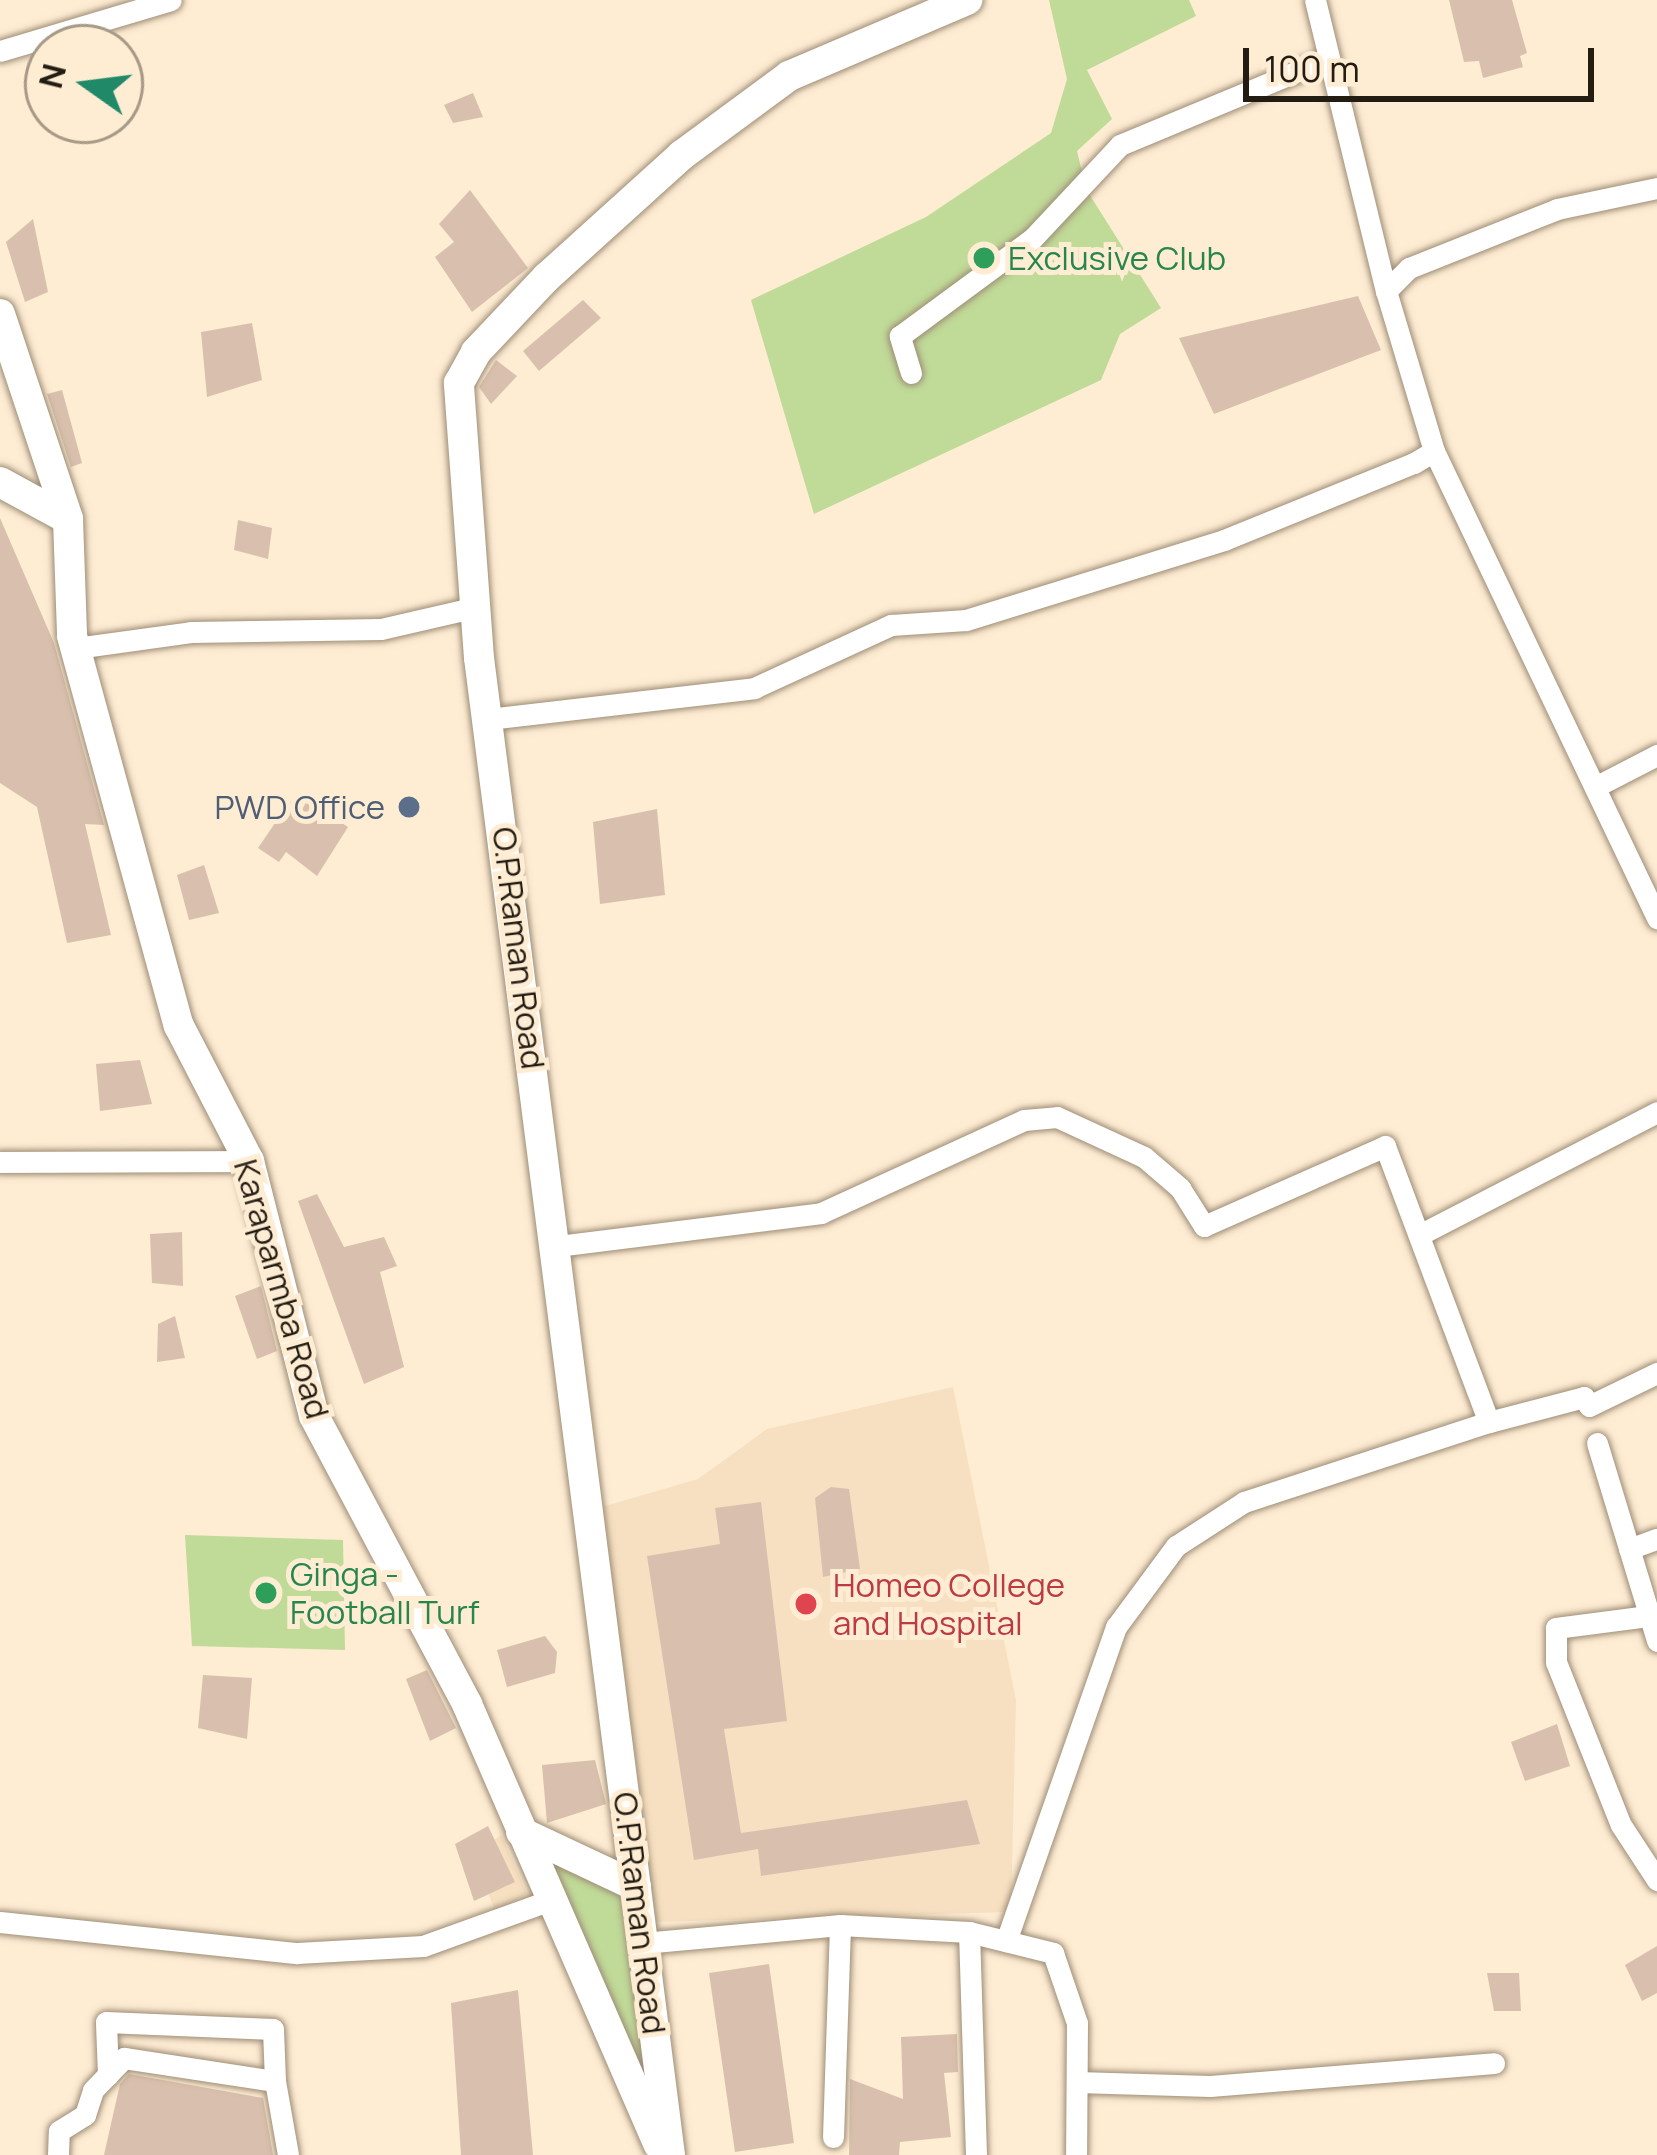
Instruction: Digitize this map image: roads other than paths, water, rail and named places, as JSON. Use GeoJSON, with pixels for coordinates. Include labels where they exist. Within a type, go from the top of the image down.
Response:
{"type":"FeatureCollection","features":[{"type":"Feature","properties":{"kind":"street"},"geometry":{"type":"LineString","coordinates":[[0,51],[171,0]]}},
{"type":"Feature","properties":{"kind":"street","name":"O.P.Raman Road"},"geometry":{"type":"LineString","coordinates":[[666,2155],[557,1246],[488,719],[459,383],[476,352],[682,155],[789,76],[967,0]]}},
{"type":"Feature","properties":{"kind":"street"},"geometry":{"type":"LineString","coordinates":[[1315,0],[1386,291],[1435,451],[1657,918]]}},
{"type":"Feature","properties":{"kind":"street"},"geometry":{"type":"LineString","coordinates":[[911,373],[900,336],[1034,238],[1120,146],[1329,58]]}},
{"type":"Feature","properties":{"kind":"street"},"geometry":{"type":"LineString","coordinates":[[1386,291],[1409,268],[1557,209],[1657,188]]}},
{"type":"Feature","properties":{"kind":"street","name":"Karaparmba Road"},"geometry":{"type":"LineString","coordinates":[[0,314],[68,519],[76,648],[179,1026],[249,1161],[314,1416],[467,1703],[666,2155]]}},
{"type":"Feature","properties":{"kind":"street"},"geometry":{"type":"LineString","coordinates":[[488,719],[754,688],[891,625],[966,620],[1224,540],[1435,451]]}},
{"type":"Feature","properties":{"kind":"street"},"geometry":{"type":"LineString","coordinates":[[0,482],[68,519]]}},
{"type":"Feature","properties":{"kind":"street"},"geometry":{"type":"LineString","coordinates":[[76,648],[191,632],[380,628],[476,607]]}},
{"type":"Feature","properties":{"kind":"street"},"geometry":{"type":"LineString","coordinates":[[1595,787],[1657,754]]}},
{"type":"Feature","properties":{"kind":"street"},"geometry":{"type":"LineString","coordinates":[[1418,1235],[1657,1112]]}},
{"type":"Feature","properties":{"kind":"street"},"geometry":{"type":"LineString","coordinates":[[557,1246],[821,1214],[1024,1120],[1057,1117],[1144,1157],[1180,1188],[1204,1226],[1384,1146],[1489,1422]]}},
{"type":"Feature","properties":{"kind":"street"},"geometry":{"type":"LineString","coordinates":[[0,1162],[249,1161]]}},
{"type":"Feature","properties":{"kind":"street"},"geometry":{"type":"LineString","coordinates":[[1006,1941],[1116,1627],[1176,1546],[1244,1502],[1489,1422],[1585,1397],[1589,1406],[1657,1373]]}},
{"type":"Feature","properties":{"kind":"street"},"geometry":{"type":"LineString","coordinates":[[1597,1443],[1657,1641]]}},
{"type":"Feature","properties":{"kind":"street"},"geometry":{"type":"LineString","coordinates":[[1629,1550],[1657,1539]]}},
{"type":"Feature","properties":{"kind":"street"},"geometry":{"type":"LineString","coordinates":[[1648,1616],[1556,1628],[1556,1662],[1621,1825],[1657,1880]]}},
{"type":"Feature","properties":{"kind":"street"},"geometry":{"type":"LineString","coordinates":[[521,1832],[636,1886]]}},
{"type":"Feature","properties":{"kind":"street"},"geometry":{"type":"LineString","coordinates":[[0,1922],[297,1953],[423,1946],[550,1900]]}},
{"type":"Feature","properties":{"kind":"street"},"geometry":{"type":"LineString","coordinates":[[643,1942],[840,1925],[970,1932],[1053,1953],[1077,2024],[1076,2155]]}},
{"type":"Feature","properties":{"kind":"street"},"geometry":{"type":"LineString","coordinates":[[833,2138],[840,1925]]}},
{"type":"Feature","properties":{"kind":"street"},"geometry":{"type":"LineString","coordinates":[[970,1932],[976,2155]]}},
{"type":"Feature","properties":{"kind":"street"},"geometry":{"type":"LineString","coordinates":[[108,2075],[106,2022],[273,2029],[274,2081],[288,2155]]}},
{"type":"Feature","properties":{"kind":"street"},"geometry":{"type":"LineString","coordinates":[[58,2155],[59,2131],[85,2115],[108,2075],[124,2058],[274,2081]]}},
{"type":"Feature","properties":{"kind":"street"},"geometry":{"type":"LineString","coordinates":[[1077,2082],[1210,2086],[1494,2063]]}},
{"type":"Feature","properties":{"kind":"place","name":"Exclusive Club"},"geometry":{"type":"Point","coordinates":[984,258]}},
{"type":"Feature","properties":{"kind":"place","name":"PWD Office"},"geometry":{"type":"Point","coordinates":[409,807]}},
{"type":"Feature","properties":{"kind":"place","name":"Ginga - Football Turf"},"geometry":{"type":"Point","coordinates":[266,1593]}},
{"type":"Feature","properties":{"kind":"place","name":"Homeo College and Hospital"},"geometry":{"type":"Point","coordinates":[806,1604]}}]}
